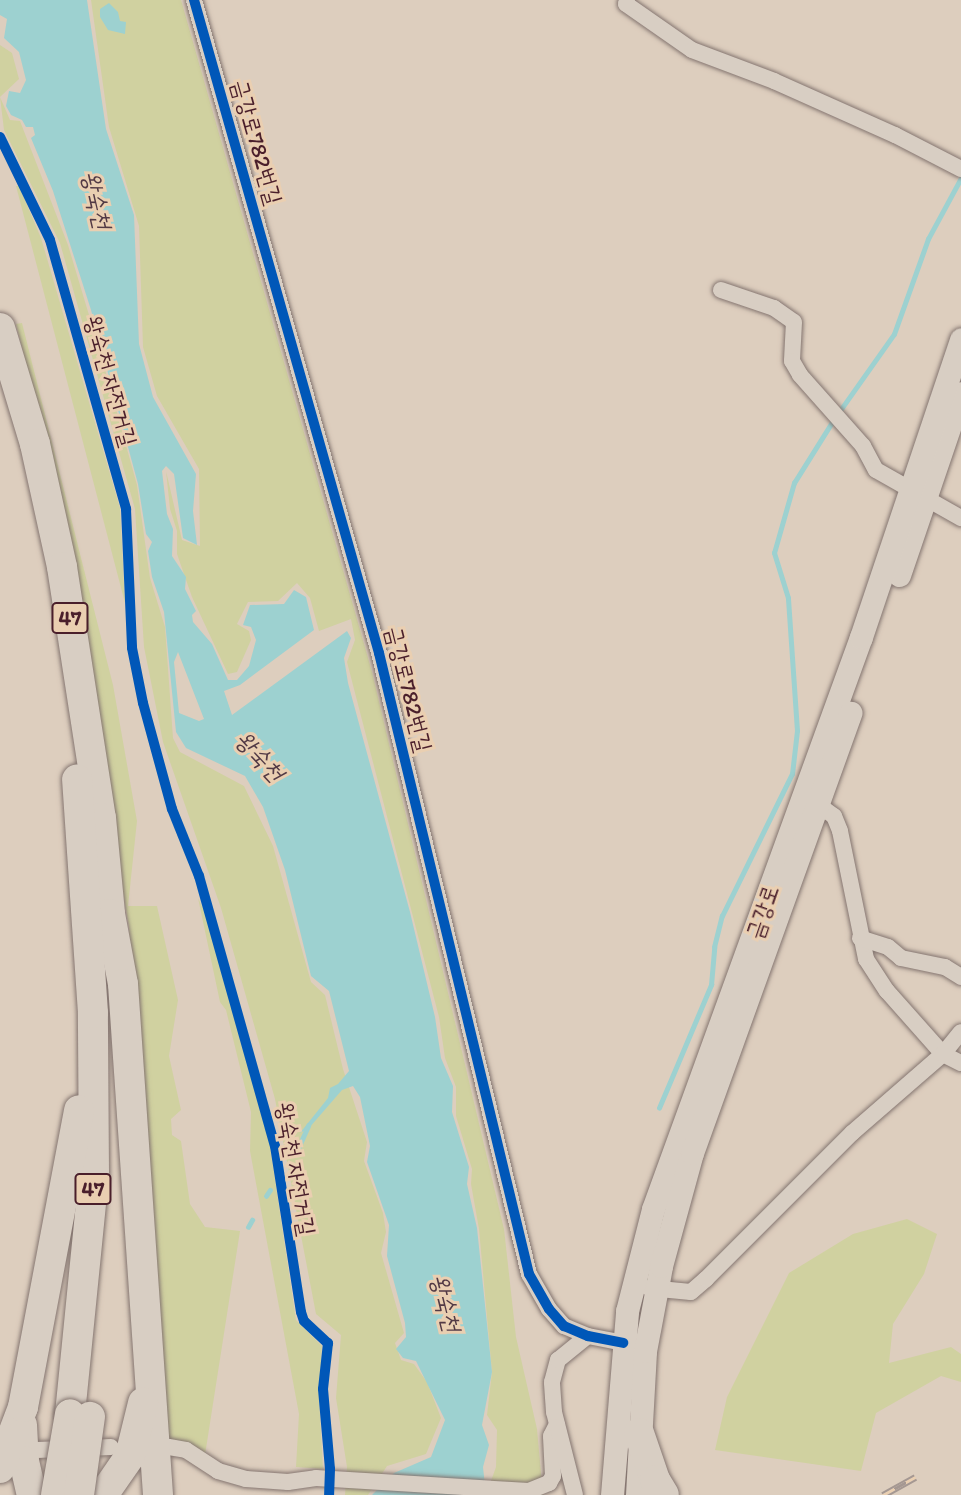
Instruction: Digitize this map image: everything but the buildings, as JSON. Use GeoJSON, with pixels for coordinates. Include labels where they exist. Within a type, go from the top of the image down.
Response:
{"type":"FeatureCollection","features":[{"type":"Feature","properties":{"kind":"highway","name":"47"},"geometry":{"type":"LineString","coordinates":[[0,328],[35,444],[62,568],[101,818],[110,915],[111,1193],[104,1293],[80,1415],[56,1495]]}},
{"type":"Feature","properties":{"kind":"highway","name":"47"},"geometry":{"type":"LineString","coordinates":[[0,388],[21,458],[48,596],[76,773],[90,963],[94,1173],[80,1415],[79,1495]]}},
{"type":"Feature","properties":{"kind":"highway"},"geometry":{"type":"LineString","coordinates":[[110,915],[123,984],[158,1495]]}},
{"type":"Feature","properties":{"kind":"highway"},"geometry":{"type":"LineString","coordinates":[[0,1468],[23,1407],[79,1116],[90,963]]}},
{"type":"Feature","properties":{"kind":"highway"},"geometry":{"type":"LineString","coordinates":[[103,1495],[119,1475],[133,1444],[143,1407],[148,1336]]}},
{"type":"Feature","properties":{"kind":"highway"},"geometry":{"type":"LineString","coordinates":[[23,1407],[23,1461],[32,1495]]}},
{"type":"Feature","properties":{"kind":"highway"},"geometry":{"type":"LineString","coordinates":[[639,1433],[654,1480],[664,1495]]}},
{"type":"Feature","properties":{"kind":"street","name":"금강로782번길"},"geometry":{"type":"LineString","coordinates":[[194,0],[379,653],[529,1274],[549,1309],[564,1326],[588,1336],[623,1343]]}},
{"type":"Feature","properties":{"kind":"street"},"geometry":{"type":"LineString","coordinates":[[626,0],[626,4],[692,50],[774,81],[959,167]]}},
{"type":"Feature","properties":{"kind":"street"},"geometry":{"type":"LineString","coordinates":[[721,290],[774,308],[794,323],[792,360],[829,410],[863,446],[876,470],[961,518]]}},
{"type":"Feature","properties":{"kind":"street","name":"금강로"},"geometry":{"type":"LineString","coordinates":[[919,493],[961,339]]}},
{"type":"Feature","properties":{"kind":"street","name":"금강로"},"geometry":{"type":"LineString","coordinates":[[637,1495],[645,1351],[656,1290],[692,1153],[811,799],[919,493],[961,393]]}},
{"type":"Feature","properties":{"kind":"street"},"geometry":{"type":"LineString","coordinates":[[811,799],[834,816],[840,831],[866,959],[887,991],[943,1054],[961,1063]]}},
{"type":"Feature","properties":{"kind":"street","name":"금강로"},"geometry":{"type":"LineString","coordinates":[[612,1495],[612,1460],[623,1343],[633,1283],[653,1209],[811,799]]}},
{"type":"Feature","properties":{"kind":"street"},"geometry":{"type":"LineString","coordinates":[[860,938],[888,947],[901,958],[945,967],[961,977]]}},
{"type":"Feature","properties":{"kind":"street"},"geometry":{"type":"LineString","coordinates":[[633,1283],[656,1290],[691,1292],[852,1133],[943,1054],[961,1032]]}},
{"type":"Feature","properties":{"kind":"street"},"geometry":{"type":"LineString","coordinates":[[575,1495],[557,1424],[552,1382],[558,1360],[588,1336]]}},
{"type":"Feature","properties":{"kind":"street"},"geometry":{"type":"LineString","coordinates":[[169,1447],[186,1450],[218,1471],[288,1489],[316,1478],[529,1491],[549,1483],[554,1464],[551,1436],[557,1424]]}},
{"type":"Feature","properties":{"kind":"street"},"geometry":{"type":"LineString","coordinates":[[37,1450],[111,1447]]}},
{"type":"Feature","properties":{"kind":"street"},"geometry":{"type":"LineString","coordinates":[[596,1495],[612,1460]]}},
{"type":"Feature","properties":{"kind":"green space"},"geometry":{"type":"Polygon","coordinates":[[[91,0],[181,0],[372,672],[504,1229],[516,1337],[537,1429],[543,1495],[486,1495],[496,1467],[497,1430],[487,1415],[492,1372],[479,1229],[471,1184],[472,1169],[456,1116],[456,1087],[445,1058],[439,1017],[347,662],[355,640],[351,619],[319,631],[310,598],[297,583],[278,601],[248,602],[237,624],[249,631],[251,640],[237,672],[228,674],[192,597],[177,554],[177,531],[170,509],[166,471],[182,540],[200,546],[199,469],[157,396],[143,347],[139,226],[109,127],[91,0]]]}},
{"type":"Feature","properties":{"kind":"green space"},"geometry":{"type":"Polygon","coordinates":[[[0,45],[12,53],[19,79],[0,97],[0,45]]]}},
{"type":"Feature","properties":{"kind":"green space"},"geometry":{"type":"Polygon","coordinates":[[[0,97],[10,120],[20,121],[68,245],[137,485],[150,578],[165,627],[173,738],[180,752],[244,786],[273,846],[311,982],[325,995],[343,1069],[367,1142],[364,1161],[383,1213],[386,1232],[381,1253],[404,1333],[395,1343],[401,1360],[414,1364],[427,1382],[441,1418],[426,1454],[387,1466],[368,1495],[345,1495],[347,1467],[336,1398],[341,1335],[316,1314],[275,1099],[221,908],[163,742],[144,647],[135,509],[60,243],[4,130],[0,97]]]}},
{"type":"Feature","properties":{"kind":"green space"},"geometry":{"type":"Polygon","coordinates":[[[16,186],[19,186],[41,238],[120,508],[125,603],[16,186]]]}},
{"type":"Feature","properties":{"kind":"green space"},"geometry":{"type":"Polygon","coordinates":[[[22,323],[113,685],[137,821],[128,906],[157,906],[178,1000],[169,1056],[181,1110],[171,1119],[172,1135],[181,1141],[190,1204],[205,1227],[240,1231],[205,1455],[181,1441],[161,1440],[129,927],[45,438],[16,324],[22,323]]]}},
{"type":"Feature","properties":{"kind":"green space"},"geometry":{"type":"Polygon","coordinates":[[[198,898],[208,918],[269,1139],[296,1320],[322,1346],[319,1397],[323,1469],[296,1467],[299,1414],[250,1151],[251,1112],[226,1010],[220,1002],[198,898]]]}},
{"type":"Feature","properties":{"kind":"green space"},"geometry":{"type":"Polygon","coordinates":[[[907,1219],[937,1234],[924,1274],[893,1324],[889,1363],[951,1347],[961,1354],[961,1382],[941,1376],[876,1413],[861,1471],[715,1450],[727,1397],[789,1273],[853,1234],[907,1219]]]}},
{"type":"Feature","properties":{"kind":"water","name":"왕숙천"},"geometry":{"type":"Polygon","coordinates":[[[0,0],[87,0],[106,129],[134,215],[139,344],[153,397],[196,474],[193,511],[197,545],[183,538],[174,474],[166,466],[162,471],[167,514],[173,529],[172,556],[186,577],[185,589],[196,611],[192,615],[193,622],[212,644],[228,680],[237,680],[249,666],[256,640],[251,627],[243,625],[250,605],[284,604],[294,590],[306,597],[314,630],[240,685],[224,691],[232,715],[347,631],[351,638],[344,658],[348,683],[410,912],[435,1017],[441,1058],[453,1086],[452,1112],[469,1167],[467,1184],[477,1228],[492,1372],[482,1425],[489,1445],[483,1467],[486,1495],[372,1495],[394,1473],[431,1457],[445,1420],[416,1361],[403,1358],[396,1349],[406,1337],[405,1323],[387,1256],[389,1225],[367,1162],[370,1146],[360,1097],[353,1086],[342,1090],[309,1128],[300,1133],[328,1098],[330,1088],[338,1084],[349,1071],[329,991],[311,976],[285,870],[263,807],[245,776],[186,748],[176,732],[164,612],[152,577],[148,551],[152,542],[146,534],[138,484],[91,310],[53,191],[31,138],[35,135],[33,127],[26,127],[22,120],[11,115],[6,106],[9,91],[20,93],[26,80],[19,52],[4,38],[7,19],[0,15],[0,0]],[[178,652],[174,662],[179,713],[199,721],[204,719],[178,652]]]}},
{"type":"Feature","properties":{"kind":"water"},"geometry":{"type":"Polygon","coordinates":[[[109,3],[118,12],[120,21],[126,22],[125,34],[108,30],[100,17],[100,9],[109,3]]]}},
{"type":"Feature","properties":{"kind":"waterway"},"geometry":{"type":"LineString","coordinates":[[839,412],[894,334],[928,239],[961,178]]}},
{"type":"Feature","properties":{"kind":"waterway"},"geometry":{"type":"LineString","coordinates":[[659,1108],[711,985],[714,947],[722,916],[792,774],[797,731],[788,598],[774,553],[794,483],[834,419]]}},
{"type":"Feature","properties":{"kind":"waterway"},"geometry":{"type":"LineString","coordinates":[[296,1153],[308,1126]]}},
{"type":"Feature","properties":{"kind":"waterway"},"geometry":{"type":"LineString","coordinates":[[266,1196],[270,1190]]}},
{"type":"Feature","properties":{"kind":"waterway"},"geometry":{"type":"LineString","coordinates":[[248,1227],[252,1220]]}},
{"type":"Feature","properties":{"kind":"railway"},"geometry":{"type":"LineString","coordinates":[[883,1495],[915,1477]]}},
{"type":"Feature","properties":{"kind":"cycle path"},"geometry":{"type":"LineString","coordinates":[[194,0],[379,653],[529,1274],[549,1309],[564,1326],[588,1336],[623,1343]]}},
{"type":"Feature","properties":{"kind":"cycle path","name":"왕숙천 자전거길"},"geometry":{"type":"LineString","coordinates":[[0,137],[50,240],[126,509],[132,648],[143,703],[172,809],[199,876],[275,1146],[301,1312],[304,1321],[328,1343],[323,1389],[330,1469],[329,1495]]}}]}
